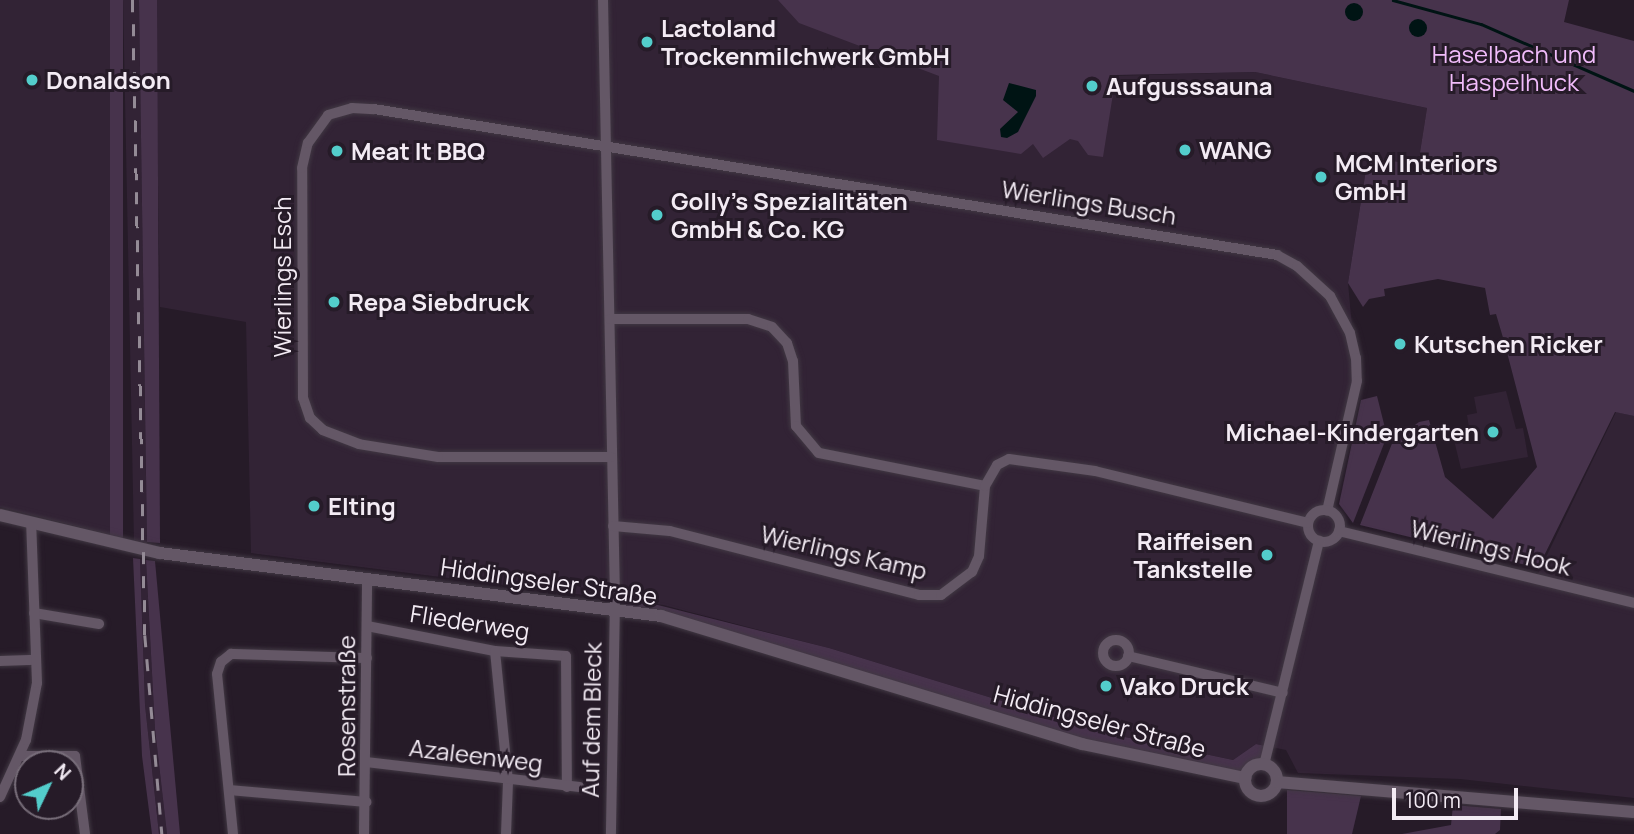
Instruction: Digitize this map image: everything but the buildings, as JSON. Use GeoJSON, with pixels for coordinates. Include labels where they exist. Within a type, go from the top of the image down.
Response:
{"type":"FeatureCollection","features":[{"type":"Feature","properties":{"kind":"street"},"geometry":{"type":"LineString","coordinates":[[603,0],[614,607]]}},
{"type":"Feature","properties":{"kind":"street","name":"Wierlings Esch"},"geometry":{"type":"LineString","coordinates":[[607,145],[374,109],[352,108],[328,115],[308,143],[302,168],[303,398],[310,418],[323,430],[359,444],[438,457],[611,457]]}},
{"type":"Feature","properties":{"kind":"street","name":"Wierlings Busch"},"geometry":{"type":"LineString","coordinates":[[607,145],[1277,255],[1297,266],[1330,296],[1350,334],[1356,358],[1357,382],[1327,511]]}},
{"type":"Feature","properties":{"kind":"street"},"geometry":{"type":"LineString","coordinates":[[610,319],[748,318],[772,327],[787,343],[793,361],[796,426],[818,453],[985,486],[997,465],[1009,460],[1095,471],[1308,523]]}},
{"type":"Feature","properties":{"kind":"street","name":"Wierlings Kamp"},"geometry":{"type":"LineString","coordinates":[[613,526],[670,531],[919,595],[941,595],[972,572],[979,556],[985,486]]}},
{"type":"Feature","properties":{"kind":"street"},"geometry":{"type":"LineString","coordinates":[[1327,511],[1338,519],[1339,531],[1331,540],[1319,541],[1310,534],[1308,523],[1313,514],[1327,511]]}},
{"type":"Feature","properties":{"kind":"street","name":"Hiddingseler Straße"},"geometry":{"type":"LineString","coordinates":[[0,515],[160,553],[614,607],[661,616],[1082,744],[1245,778]]}},
{"type":"Feature","properties":{"kind":"street"},"geometry":{"type":"LineString","coordinates":[[22,750],[34,706],[36,660],[30,523]]}},
{"type":"Feature","properties":{"kind":"street","name":"Wierlings Hook"},"geometry":{"type":"LineString","coordinates":[[1339,531],[1634,603]]}},
{"type":"Feature","properties":{"kind":"street"},"geometry":{"type":"LineString","coordinates":[[1264,765],[1319,541]]}},
{"type":"Feature","properties":{"kind":"street","name":"Rosenstraße"},"geometry":{"type":"LineString","coordinates":[[364,834],[367,579]]}},
{"type":"Feature","properties":{"kind":"street","name":"Auf dem Bleck"},"geometry":{"type":"LineString","coordinates":[[611,834],[614,607]]}},
{"type":"Feature","properties":{"kind":"street"},"geometry":{"type":"LineString","coordinates":[[34,614],[99,624]]}},
{"type":"Feature","properties":{"kind":"street","name":"Fliederweg"},"geometry":{"type":"LineString","coordinates":[[367,626],[495,651],[566,656],[568,787]]}},
{"type":"Feature","properties":{"kind":"street"},"geometry":{"type":"LineString","coordinates":[[495,651],[508,782],[506,834]]}},
{"type":"Feature","properties":{"kind":"street"},"geometry":{"type":"LineString","coordinates":[[233,834],[216,674],[221,662],[231,654],[367,658]]}},
{"type":"Feature","properties":{"kind":"street"},"geometry":{"type":"LineString","coordinates":[[1128,656],[1283,693]]}},
{"type":"Feature","properties":{"kind":"street"},"geometry":{"type":"LineString","coordinates":[[0,661],[36,660]]}},
{"type":"Feature","properties":{"kind":"street","name":"Azaleenweg"},"geometry":{"type":"LineString","coordinates":[[366,762],[508,782],[580,787]]}},
{"type":"Feature","properties":{"kind":"street"},"geometry":{"type":"LineString","coordinates":[[1264,765],[1274,771],[1277,782],[1271,792],[1261,796],[1251,793],[1245,778],[1252,767],[1264,765]]}},
{"type":"Feature","properties":{"kind":"street"},"geometry":{"type":"LineString","coordinates":[[0,797],[14,768]]}},
{"type":"Feature","properties":{"kind":"street"},"geometry":{"type":"LineString","coordinates":[[1277,782],[1634,812]]}},
{"type":"Feature","properties":{"kind":"street"},"geometry":{"type":"LineString","coordinates":[[229,790],[366,802]]}},
{"type":"Feature","properties":{"kind":"shaded area"},"geometry":{"type":"Polygon","coordinates":[[[0,0],[110,0],[122,538],[0,507],[0,0]]]}},
{"type":"Feature","properties":{"kind":"shaded area"},"geometry":{"type":"Polygon","coordinates":[[[123,0],[139,0],[147,545],[134,542],[123,0]]]}},
{"type":"Feature","properties":{"kind":"shaded area"},"geometry":{"type":"Polygon","coordinates":[[[155,0],[778,0],[993,79],[1255,72],[1427,108],[1418,165],[1368,157],[1348,283],[1357,381],[1331,513],[1339,531],[1535,580],[1616,412],[1634,416],[1634,798],[1460,779],[1298,773],[1286,750],[1256,744],[1233,760],[1106,733],[829,648],[663,605],[251,553],[246,322],[160,307],[155,0]]]}},
{"type":"Feature","properties":{"kind":"shaded area"},"geometry":{"type":"Polygon","coordinates":[[[1350,3],[1358,3],[1363,12],[1361,19],[1350,21],[1345,16],[1345,8],[1350,3]]]}},
{"type":"Feature","properties":{"kind":"shaded area"},"geometry":{"type":"Polygon","coordinates":[[[1414,19],[1422,19],[1427,28],[1425,35],[1414,37],[1409,32],[1409,24],[1414,19]]]}},
{"type":"Feature","properties":{"kind":"shaded area"},"geometry":{"type":"Polygon","coordinates":[[[1009,83],[1036,90],[1036,96],[1018,132],[1007,138],[1001,137],[1000,129],[1018,112],[1003,100],[1009,83]]]}},
{"type":"Feature","properties":{"kind":"shaded area","name":"Michael-Kindergarten"},"geometry":{"type":"Polygon","coordinates":[[[1506,391],[1516,429],[1523,428],[1528,457],[1461,469],[1454,440],[1463,436],[1462,429],[1469,428],[1467,415],[1477,413],[1474,397],[1506,391]]]}},
{"type":"Feature","properties":{"kind":"shaded area"},"geometry":{"type":"Polygon","coordinates":[[[140,559],[146,560],[155,729],[167,834],[159,834],[145,705],[140,559]]]}},
{"type":"Feature","properties":{"kind":"green space"},"geometry":{"type":"Polygon","coordinates":[[[110,0],[123,0],[123,540],[110,540],[110,0]]]}},
{"type":"Feature","properties":{"kind":"green space"},"geometry":{"type":"Polygon","coordinates":[[[139,0],[157,0],[160,543],[147,542],[139,0]]]}},
{"type":"Feature","properties":{"kind":"green space","name":"Haselbach und Haspelhuck"},"geometry":{"type":"Polygon","coordinates":[[[778,0],[1569,0],[1564,22],[1634,41],[1634,416],[1615,412],[1538,568],[1360,525],[1393,441],[1419,422],[1429,420],[1445,477],[1493,519],[1537,467],[1504,341],[1496,314],[1490,315],[1485,288],[1438,279],[1384,289],[1385,296],[1369,299],[1363,307],[1348,283],[1368,157],[1418,165],[1427,108],[1255,72],[1116,75],[1103,157],[1088,155],[1078,141],[1070,139],[1043,158],[1033,144],[1021,154],[937,140],[939,76],[799,23],[778,0]]]}},
{"type":"Feature","properties":{"kind":"green space"},"geometry":{"type":"Polygon","coordinates":[[[1377,396],[1387,436],[1353,523],[1339,504],[1361,400],[1377,396]]]}},
{"type":"Feature","properties":{"kind":"green space"},"geometry":{"type":"Polygon","coordinates":[[[133,558],[140,559],[145,705],[159,834],[152,834],[142,756],[133,558]]]}},
{"type":"Feature","properties":{"kind":"green space"},"geometry":{"type":"Polygon","coordinates":[[[146,560],[155,561],[180,834],[167,834],[155,729],[146,560]]]}},
{"type":"Feature","properties":{"kind":"green space"},"geometry":{"type":"Polygon","coordinates":[[[642,601],[829,648],[1106,733],[1233,760],[1256,744],[1270,747],[1264,765],[1247,773],[1082,744],[614,607],[642,601]]]}},
{"type":"Feature","properties":{"kind":"green space"},"geometry":{"type":"Polygon","coordinates":[[[1287,790],[1361,796],[1352,834],[1287,834],[1287,790]]]}},
{"type":"Feature","properties":{"kind":"green space"},"geometry":{"type":"Polygon","coordinates":[[[1453,805],[1501,809],[1500,830],[1495,834],[1402,834],[1451,825],[1453,805]]]}},
{"type":"Feature","properties":{"kind":"waterway"},"geometry":{"type":"LineString","coordinates":[[1393,0],[1481,24],[1634,91]]}},
{"type":"Feature","properties":{"kind":"railway"},"geometry":{"type":"LineString","coordinates":[[133,0],[145,635],[162,834]]}},
{"type":"Feature","properties":{"kind":"place","name":"Lactoland Trockenmilchwerk GmbH"},"geometry":{"type":"Point","coordinates":[647,42]}},
{"type":"Feature","properties":{"kind":"place","name":"Donaldson"},"geometry":{"type":"Point","coordinates":[32,80]}},
{"type":"Feature","properties":{"kind":"place","name":"Aufgusssauna"},"geometry":{"type":"Point","coordinates":[1092,86]}},
{"type":"Feature","properties":{"kind":"place","name":"WANG"},"geometry":{"type":"Point","coordinates":[1185,150]}},
{"type":"Feature","properties":{"kind":"place","name":"Meat It BBQ"},"geometry":{"type":"Point","coordinates":[337,151]}},
{"type":"Feature","properties":{"kind":"place","name":"MCM Interiors GmbH"},"geometry":{"type":"Point","coordinates":[1321,177]}},
{"type":"Feature","properties":{"kind":"place","name":"Golly's Spezialitäten GmbH & Co. KG"},"geometry":{"type":"Point","coordinates":[657,215]}},
{"type":"Feature","properties":{"kind":"place","name":"Repa Siebdruck"},"geometry":{"type":"Point","coordinates":[334,302]}},
{"type":"Feature","properties":{"kind":"place","name":"Kutschen Ricker"},"geometry":{"type":"Point","coordinates":[1400,344]}},
{"type":"Feature","properties":{"kind":"place","name":"Michael-Kindergarten"},"geometry":{"type":"Point","coordinates":[1493,432]}},
{"type":"Feature","properties":{"kind":"place","name":"Elting"},"geometry":{"type":"Point","coordinates":[314,506]}},
{"type":"Feature","properties":{"kind":"place","name":"Raiffeisen Tankstelle"},"geometry":{"type":"Point","coordinates":[1267,555]}},
{"type":"Feature","properties":{"kind":"place","name":"Vako Druck"},"geometry":{"type":"Point","coordinates":[1106,686]}}]}
